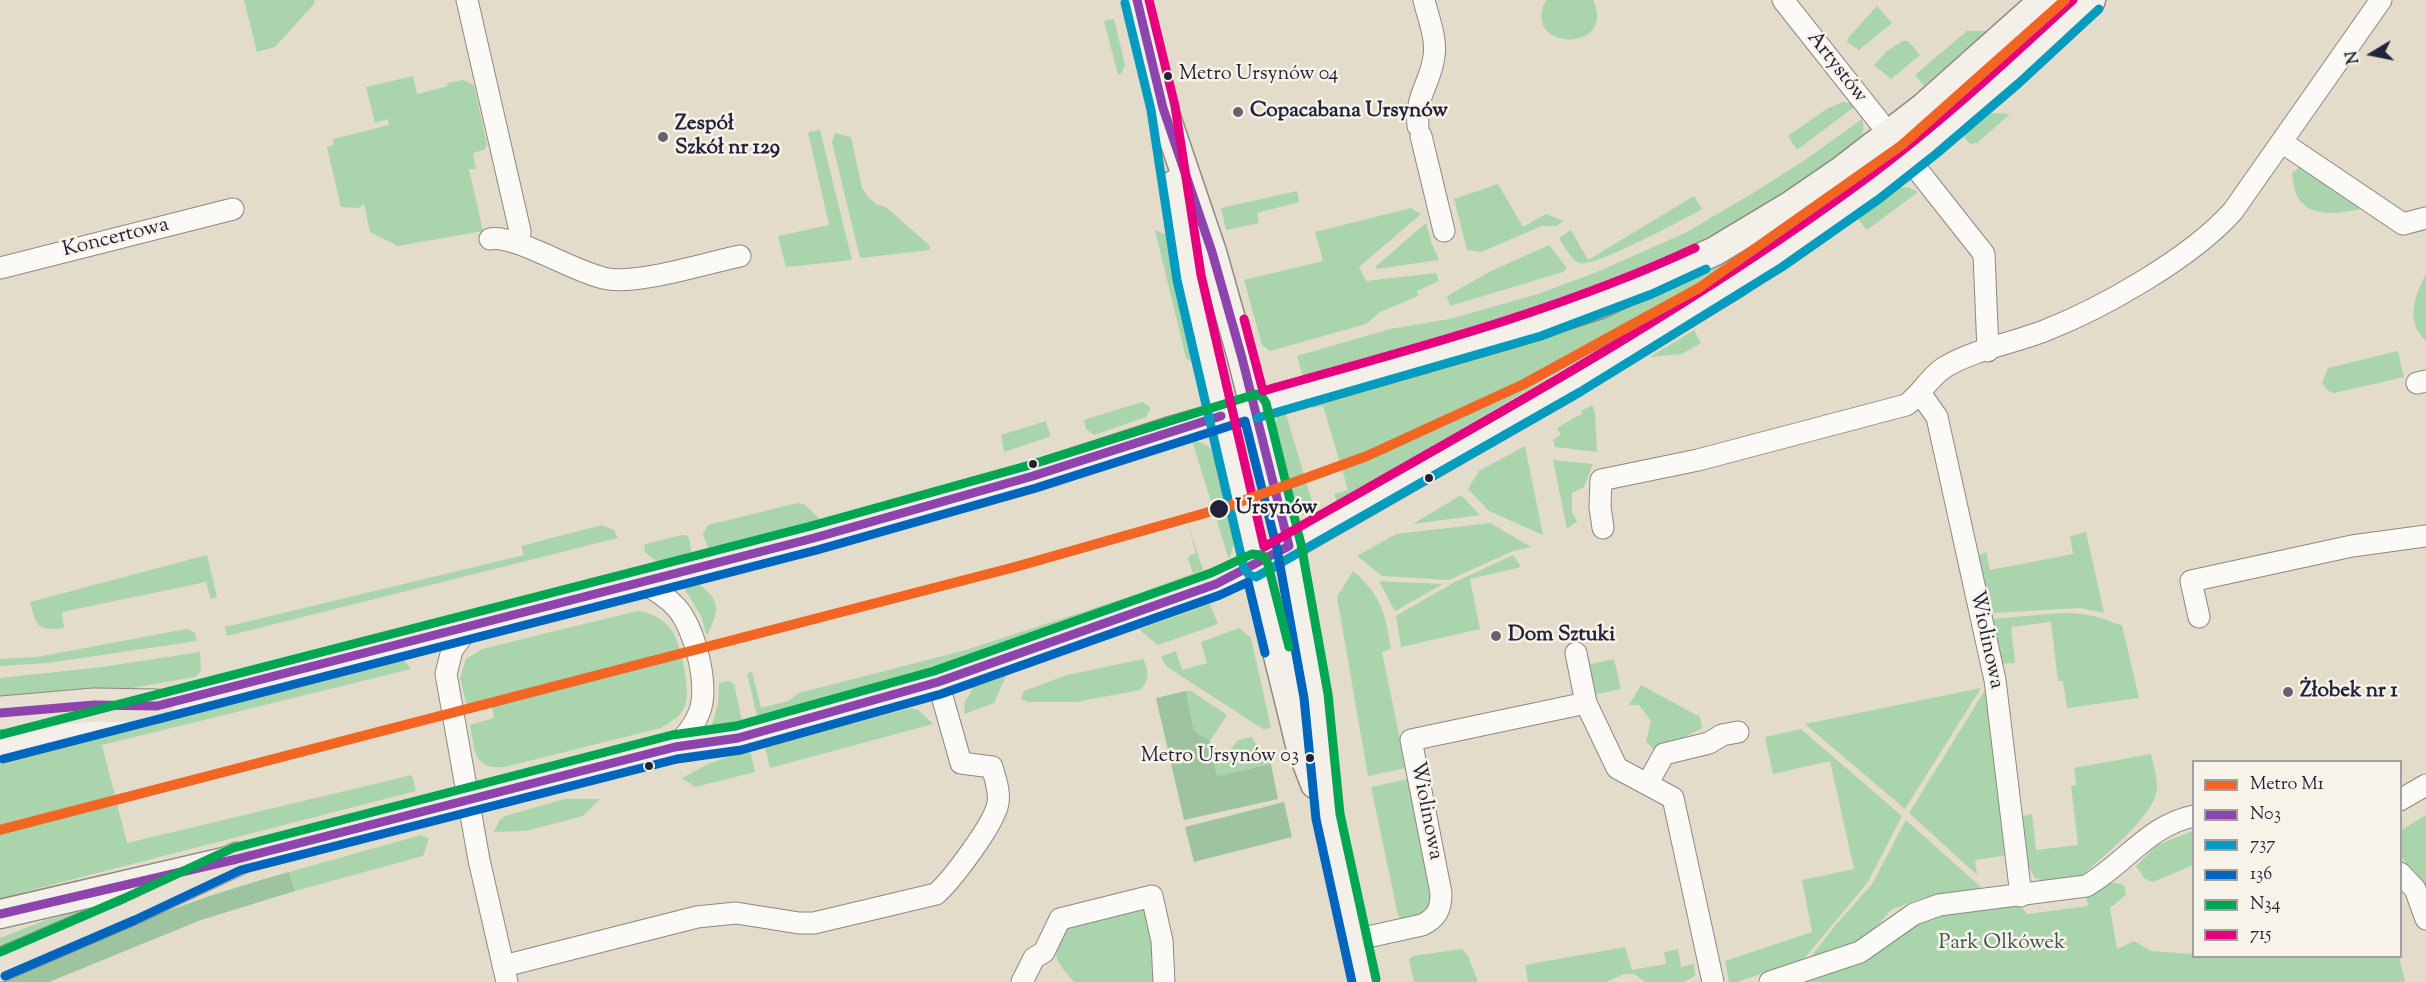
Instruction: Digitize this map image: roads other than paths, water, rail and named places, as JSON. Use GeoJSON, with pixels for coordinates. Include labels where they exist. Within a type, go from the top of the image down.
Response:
{"type":"FeatureCollection","features":[{"type":"Feature","properties":{"kind":"main road"},"geometry":{"type":"LineString","coordinates":[[1137,0],[1163,108],[1190,277],[1221,416],[1300,745],[1328,816]]}},
{"type":"Feature","properties":{"kind":"main road"},"geometry":{"type":"LineString","coordinates":[[0,747],[814,538],[1023,479],[1254,406],[1539,325],[1639,287],[1715,251],[1750,231],[1841,171],[1888,135],[1981,57],[2044,0]]}},
{"type":"Feature","properties":{"kind":"main road"},"geometry":{"type":"LineString","coordinates":[[0,914],[237,859],[675,747],[738,738],[938,681],[1205,588],[1256,565],[1697,309],[1864,195],[1909,160],[1996,87],[2091,0]]}},
{"type":"Feature","properties":{"kind":"main road"},"geometry":{"type":"LineString","coordinates":[[1163,108],[1212,252],[1289,546],[1316,696],[1328,816],[1364,982]]}},
{"type":"Feature","properties":{"kind":"main road"},"geometry":{"type":"LineString","coordinates":[[0,713],[94,705],[157,706]]}},
{"type":"Feature","properties":{"kind":"main road"},"geometry":{"type":"LineString","coordinates":[[0,965],[237,859]]}},
{"type":"Feature","properties":{"kind":"street"},"geometry":{"type":"LineString","coordinates":[[467,0],[520,231],[519,244]]}},
{"type":"Feature","properties":{"kind":"street"},"geometry":{"type":"LineString","coordinates":[[1424,0],[1434,56],[1417,112],[1444,231]]}},
{"type":"Feature","properties":{"kind":"street","name":"Artystów"},"geometry":{"type":"LineString","coordinates":[[1783,0],[1984,254],[1988,351]]}},
{"type":"Feature","properties":{"kind":"street"},"geometry":{"type":"LineString","coordinates":[[1603,528],[1600,507],[1601,480],[1698,460],[1906,405],[1942,369],[2045,330],[2103,303],[2198,244],[2233,212],[2381,0]]}},
{"type":"Feature","properties":{"kind":"street"},"geometry":{"type":"LineString","coordinates":[[2283,143],[2403,224],[2426,219]]}},
{"type":"Feature","properties":{"kind":"street","name":"Koncertowa"},"geometry":{"type":"LineString","coordinates":[[0,268],[233,209]]}},
{"type":"Feature","properties":{"kind":"street"},"geometry":{"type":"LineString","coordinates":[[490,239],[519,244],[596,276],[622,280],[740,256]]}},
{"type":"Feature","properties":{"kind":"street","name":"Wiolinowa"},"geometry":{"type":"LineString","coordinates":[[1920,393],[1937,417],[1995,680],[2020,896]]}},
{"type":"Feature","properties":{"kind":"street"},"geometry":{"type":"LineString","coordinates":[[2199,617],[2191,581],[2352,546],[2426,536]]}},
{"type":"Feature","properties":{"kind":"street"},"geometry":{"type":"LineString","coordinates":[[642,582],[663,595],[685,619],[700,669],[704,691],[700,712],[690,730],[675,747]]}},
{"type":"Feature","properties":{"kind":"street"},"geometry":{"type":"LineString","coordinates":[[469,627],[452,650],[446,674],[482,878],[506,974],[697,918],[736,913],[799,923],[814,923],[936,894],[946,885],[994,816],[998,803],[998,788],[992,767],[961,763],[938,681]]}},
{"type":"Feature","properties":{"kind":"street"},"geometry":{"type":"LineString","coordinates":[[1576,653],[1586,703],[1617,768],[1673,798],[1713,982]]}},
{"type":"Feature","properties":{"kind":"street","name":"Wiolinowa"},"geometry":{"type":"LineString","coordinates":[[1354,940],[1422,925],[1431,921],[1441,905],[1441,893],[1412,740],[1586,703]]}},
{"type":"Feature","properties":{"kind":"street"},"geometry":{"type":"LineString","coordinates":[[1648,783],[1664,754],[1708,743],[1722,735],[1738,732]]}},
{"type":"Feature","properties":{"kind":"street"},"geometry":{"type":"LineString","coordinates":[[2402,799],[2426,785]]}},
{"type":"Feature","properties":{"kind":"street"},"geometry":{"type":"LineString","coordinates":[[1770,982],[1860,952],[1914,914],[1939,905],[2086,886],[2098,880],[2145,839],[2170,822],[2192,816]]}},
{"type":"Feature","properties":{"kind":"street"},"geometry":{"type":"LineString","coordinates":[[2402,875],[2415,889],[2426,919]]}},
{"type":"Feature","properties":{"kind":"street"},"geometry":{"type":"LineString","coordinates":[[1022,982],[1034,958],[1044,952],[1060,919],[1152,896],[1162,940],[1164,982]]}},
{"type":"Feature","properties":{"kind":"metro line","name":"M1"},"geometry":{"type":"LineString","coordinates":[[0,830],[1015,567],[1223,508],[1367,456],[1524,384],[1699,288],[1902,145],[2065,0]]}},
{"type":"Feature","properties":{"kind":"place","name":"Metro Ursynów 04"},"geometry":{"type":"Point","coordinates":[1168,76]}},
{"type":"Feature","properties":{"kind":"place","name":"Copacabana Ursynów"},"geometry":{"type":"Point","coordinates":[1238,112]}},
{"type":"Feature","properties":{"kind":"place","name":"Zespół Szkół nr 129"},"geometry":{"type":"Point","coordinates":[663,137]}},
{"type":"Feature","properties":{"kind":"place","name":"Ursynów"},"geometry":{"type":"Point","coordinates":[1219,509]}},
{"type":"Feature","properties":{"kind":"place","name":"Dom Sztuki"},"geometry":{"type":"Point","coordinates":[1496,636]}},
{"type":"Feature","properties":{"kind":"place","name":"Żłobek nr 1"},"geometry":{"type":"Point","coordinates":[2288,692]}},
{"type":"Feature","properties":{"kind":"place","name":"Metro Ursynów 03"},"geometry":{"type":"Point","coordinates":[1310,758]}},
{"type":"Feature","properties":{"kind":"park label","name":"Park Olkówek"},"geometry":{"type":"Point","coordinates":[2002,944]}}]}
